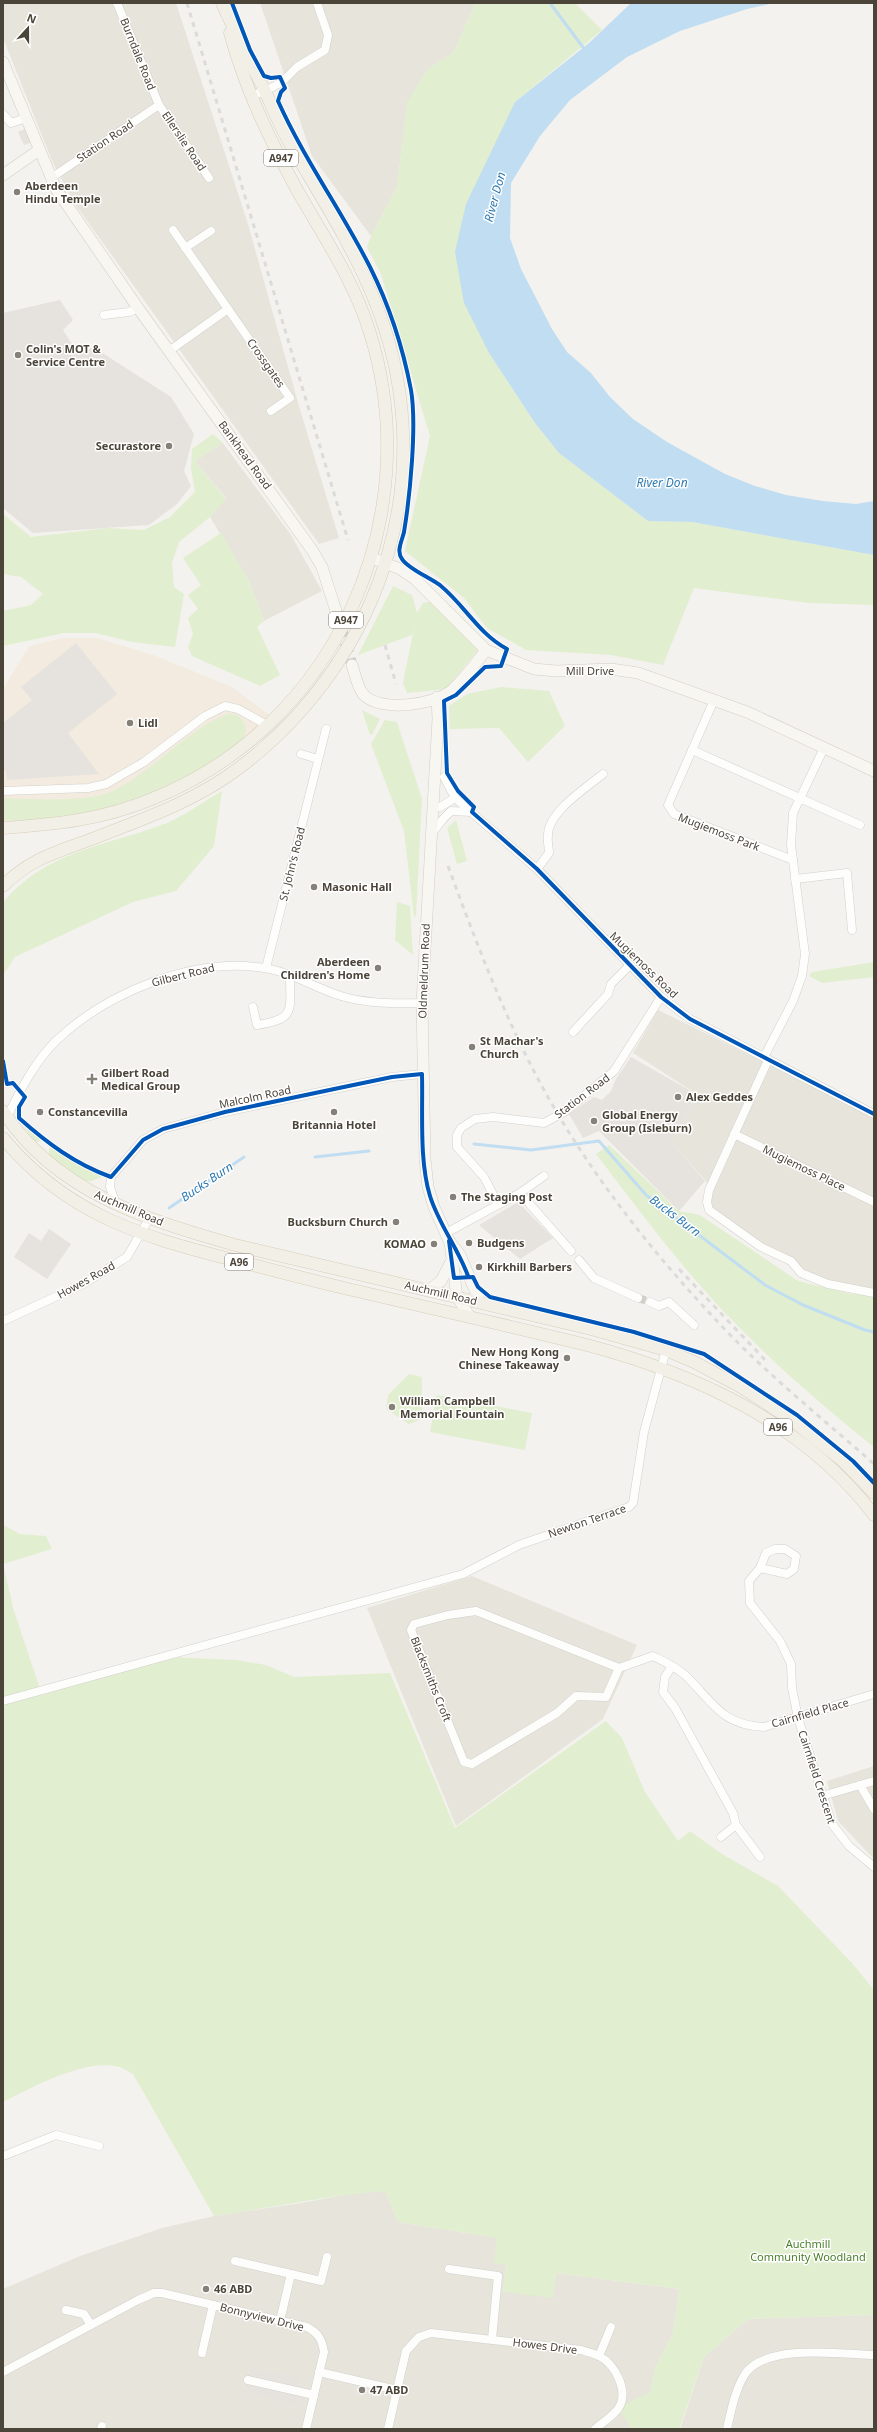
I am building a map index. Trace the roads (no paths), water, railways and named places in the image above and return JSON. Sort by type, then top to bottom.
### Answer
[{"type":"main road","name":"A947","points":[[3,886],[35,860],[167,809],[217,783],[250,760],[293,721],[332,673],[362,624],[386,563],[398,509],[403,473],[400,400],[391,350],[379,313],[362,272],[286,137],[222,5]]},
{"type":"main road","name":"A947","points":[[3,828],[75,822],[113,813],[154,798],[215,767],[267,725],[307,683],[340,633],[359,593],[372,558],[384,503],[388,452],[385,404],[377,356],[361,305],[349,279],[296,188],[250,96],[238,63],[222,5]]},
{"type":"main road","name":"Auchmill Road","points":[[5,1114],[32,1147],[55,1169],[78,1185],[116,1204],[150,1217],[235,1245],[480,1302],[638,1341],[666,1350],[700,1366],[777,1409],[806,1429],[839,1457],[874,1493]]},
{"type":"main road","name":"Auchmill Road","points":[[3,1138],[37,1174],[55,1188],[100,1216],[141,1234],[316,1282],[470,1316],[601,1349],[661,1368],[739,1402],[780,1428],[836,1471],[874,1515]]},
{"type":"street","name":"Burndale Road","points":[[117,3],[159,105]]},
{"type":"street","points":[[250,96],[265,91],[282,82],[297,68],[325,50],[328,35],[317,3]]},
{"type":"street","name":"Bankhead Road","points":[[3,62],[51,178],[138,308],[312,550],[325,575],[336,611]]},
{"type":"street","name":"Ellerslie Road","points":[[159,105],[209,178]]},
{"type":"street","name":"Station Road","points":[[51,178],[159,105]]},
{"type":"street","points":[[3,114],[11,123],[26,118]]},
{"type":"street","points":[[3,175],[39,150]]},
{"type":"street","name":"Crossgates","points":[[173,230],[290,398],[271,411]]},
{"type":"street","points":[[185,248],[211,231]]},
{"type":"street","points":[[104,316],[130,312],[138,308]]},
{"type":"street","points":[[169,351],[228,310]]},
{"type":"street","name":"Mill Drive","points":[[372,558],[400,569],[415,579],[486,650],[534,669],[556,671],[611,669],[638,673],[754,715],[874,771]]},
{"type":"street","points":[[352,665],[363,694],[379,704],[400,705],[437,697],[452,690],[486,650]]},
{"type":"street","name":"Oldmeldrum Road","points":[[437,697],[422,1003],[422,1074],[428,1186],[448,1237],[460,1255],[480,1302]]},
{"type":"street","name":"Mugiemoss Park","points":[[714,700],[668,805],[674,814],[792,860]]},
{"type":"street","points":[[3,791],[88,788],[106,784],[144,762],[205,716],[224,706],[238,709],[267,725]]},
{"type":"street","name":"St. John's Road","points":[[266,968],[326,729]]},
{"type":"street","points":[[824,748],[792,812],[792,860],[805,954],[802,976],[793,1001],[766,1059],[707,1196],[707,1205],[712,1213],[761,1247],[791,1261],[801,1273],[828,1284],[874,1293]]},
{"type":"street","points":[[692,750],[860,825]]},
{"type":"street","points":[[301,754],[318,759]]},
{"type":"street","points":[[537,869],[549,853],[547,834],[551,822],[563,807],[603,774]]},
{"type":"street","name":"Mugiemoss Road","points":[[444,777],[455,798],[537,869],[629,966],[661,997],[690,1019],[874,1114]]},
{"type":"street","points":[[440,807],[455,798]]},
{"type":"street","points":[[431,834],[451,811],[472,812]]},
{"type":"street","points":[[795,879],[847,873],[852,930]]},
{"type":"street","name":"Gilbert Road","points":[[5,1114],[25,1083],[55,1042],[80,1020],[104,1004],[152,982],[213,966],[238,965],[266,968],[341,996],[358,1000],[422,1003]]},
{"type":"street","points":[[573,1032],[608,994],[611,984],[629,966]]},
{"type":"street","points":[[253,1008],[257,1025],[274,1023],[287,1016],[290,1010],[290,976]]},
{"type":"street","name":"Station Road","points":[[498,1204],[484,1177],[457,1147],[457,1135],[461,1128],[468,1122],[483,1117],[544,1123],[566,1111],[614,1071],[661,997]]},
{"type":"street","name":"Malcolm Road","points":[[116,1204],[110,1182],[117,1169],[144,1140],[163,1129],[225,1112],[392,1077],[422,1074]]},
{"type":"street","name":"Mugiemoss Place","points":[[734,1134],[874,1202]]},
{"type":"street","points":[[448,1237],[498,1204],[520,1193],[544,1176]]},
{"type":"street","points":[[520,1193],[571,1251]]},
{"type":"street","name":"Howes Road","points":[[3,1321],[83,1284],[128,1257],[150,1217]]},
{"type":"street","name":"Oldmeldrum Road","points":[[448,1237],[457,1297],[470,1316]]},
{"type":"street","points":[[578,1260],[594,1278],[638,1298]]},
{"type":"street","points":[[429,1290],[441,1282],[452,1262]]},
{"type":"street","points":[[650,1302],[659,1306],[669,1302],[694,1325]]},
{"type":"street","name":"Newton Terrace","points":[[3,1702],[463,1574],[519,1545],[631,1506],[639,1476],[644,1432],[666,1350]]},
{"type":"street","name":"Cairnfield Crescent","points":[[760,1568],[749,1581],[750,1603],[787,1652],[791,1664],[792,1688],[798,1718],[832,1824],[839,1835],[874,1867]]},
{"type":"street","name":"Blacksmiths Croft","points":[[476,1611],[619,1668],[606,1697],[576,1696],[557,1713],[472,1764],[468,1764],[461,1754],[411,1630],[412,1626],[448,1615],[476,1611]]},
{"type":"street","name":"Cairnfield Place","points":[[619,1668],[653,1656],[684,1674],[721,1714],[732,1721],[746,1726],[764,1727],[874,1694]]},
{"type":"street","points":[[672,1666],[665,1677],[663,1692],[675,1708],[733,1813],[736,1825],[760,1857]]},
{"type":"street","points":[[822,1796],[874,1780]]},
{"type":"street","points":[[860,1785],[874,1809]]},
{"type":"street","points":[[721,1837],[736,1825]]},
{"type":"street","points":[[3,2156],[56,2135],[99,2146]]},
{"type":"street","points":[[235,2261],[321,2281],[327,2257]]},
{"type":"street","points":[[448,2269],[498,2276],[492,2339]]},
{"type":"street","points":[[280,2321],[291,2274]]},
{"type":"street","name":"Bonnyview Drive","points":[[3,2372],[154,2293],[162,2293],[307,2327],[317,2332],[323,2342],[324,2352],[306,2429]]},
{"type":"street","name":"Bonnyview Drive","points":[[202,2353],[213,2305]]},
{"type":"street","points":[[66,2310],[84,2314],[91,2325]]},
{"type":"street","points":[[599,2356],[612,2328]]},
{"type":"street","name":"Howes Drive","points":[[388,2429],[406,2351],[419,2337],[431,2332],[581,2350],[599,2356],[615,2372],[621,2384],[622,2397],[618,2408],[595,2429]]},
{"type":"street","points":[[727,2429],[736,2392],[746,2373],[761,2362],[776,2356],[794,2353],[874,2355]]},
{"type":"street","points":[[319,2372],[397,2390]]},
{"type":"street","points":[[248,2380],[314,2395]]},
{"type":"water","name":"River Don","points":[[631,3],[774,3],[747,9],[680,31],[627,57],[570,100],[540,136],[511,183],[510,238],[521,269],[552,329],[567,352],[591,373],[610,397],[633,419],[667,442],[725,474],[755,486],[786,495],[823,501],[856,504],[874,501],[874,555],[692,522],[648,521],[559,453],[535,423],[489,353],[464,303],[455,252],[466,204],[515,102],[589,43]]},
{"type":"waterway","points":[[550,3],[585,50]]},
{"type":"waterway","name":"Bucks Burn","points":[[474,1144],[531,1150],[599,1141],[646,1195],[765,1285],[803,1305],[865,1330],[874,1332]]},
{"type":"waterway","name":"Bucks Burn","points":[[315,1157],[369,1151]]},
{"type":"waterway","name":"Bucks Burn","points":[[169,1208],[244,1157]]},
{"type":"tunnel","points":[[336,611],[352,665]]},
{"type":"tunnel","points":[[638,1298],[650,1302]]},
{"type":"railway","points":[[187,3],[348,540]]},
{"type":"railway","points":[[385,645],[396,684]]},
{"type":"railway","points":[[448,866],[480,952],[516,1036],[562,1121],[601,1181],[668,1267],[734,1339],[793,1394],[874,1464]]},
{"type":"railway","points":[[679,1269],[767,1362]]},
{"type":"place","name":"Aberdeen Hindu Temple","points":[[17,192]]},
{"type":"place","name":"Colin's MOT & Service Centre","points":[[18,355]]},
{"type":"place","name":"Securastore","points":[[169,446]]},
{"type":"place","name":"Lidl","points":[[130,723]]},
{"type":"place","name":"Masonic Hall","points":[[314,887]]},
{"type":"place","name":"Aberdeen Children's Home","points":[[378,968]]},
{"type":"place","name":"St Machar's Church","points":[[472,1047]]},
{"type":"place","name":"Gilbert Road Medical Group","points":[[92,1079]]},
{"type":"place","name":"Alex Geddes","points":[[678,1097]]},
{"type":"place","name":"Constancevilla","points":[[40,1112]]},
{"type":"place","name":"Britannia Hotel","points":[[334,1112]]},
{"type":"place","name":"Global Energy Group (Isleburn)","points":[[594,1121]]},
{"type":"place","name":"The Staging Post","points":[[453,1197]]},
{"type":"place","name":"Bucksburn Church","points":[[396,1222]]},
{"type":"place","name":"Budgens","points":[[469,1243]]},
{"type":"place","name":"KOMAO","points":[[434,1244]]},
{"type":"place","name":"Kirkhill Barbers","points":[[479,1267]]},
{"type":"place","name":"New Hong Kong Chinese Takeaway","points":[[567,1358]]},
{"type":"place","name":"William Campbell Memorial Fountain","points":[[392,1407]]},
{"type":"place","name":"46 ABD","points":[[206,2289]]},
{"type":"place","name":"47 ABD","points":[[362,2390]]},
{"type":"park label","name":"Auchmill Community Woodland","points":[[808,2250]]}]
